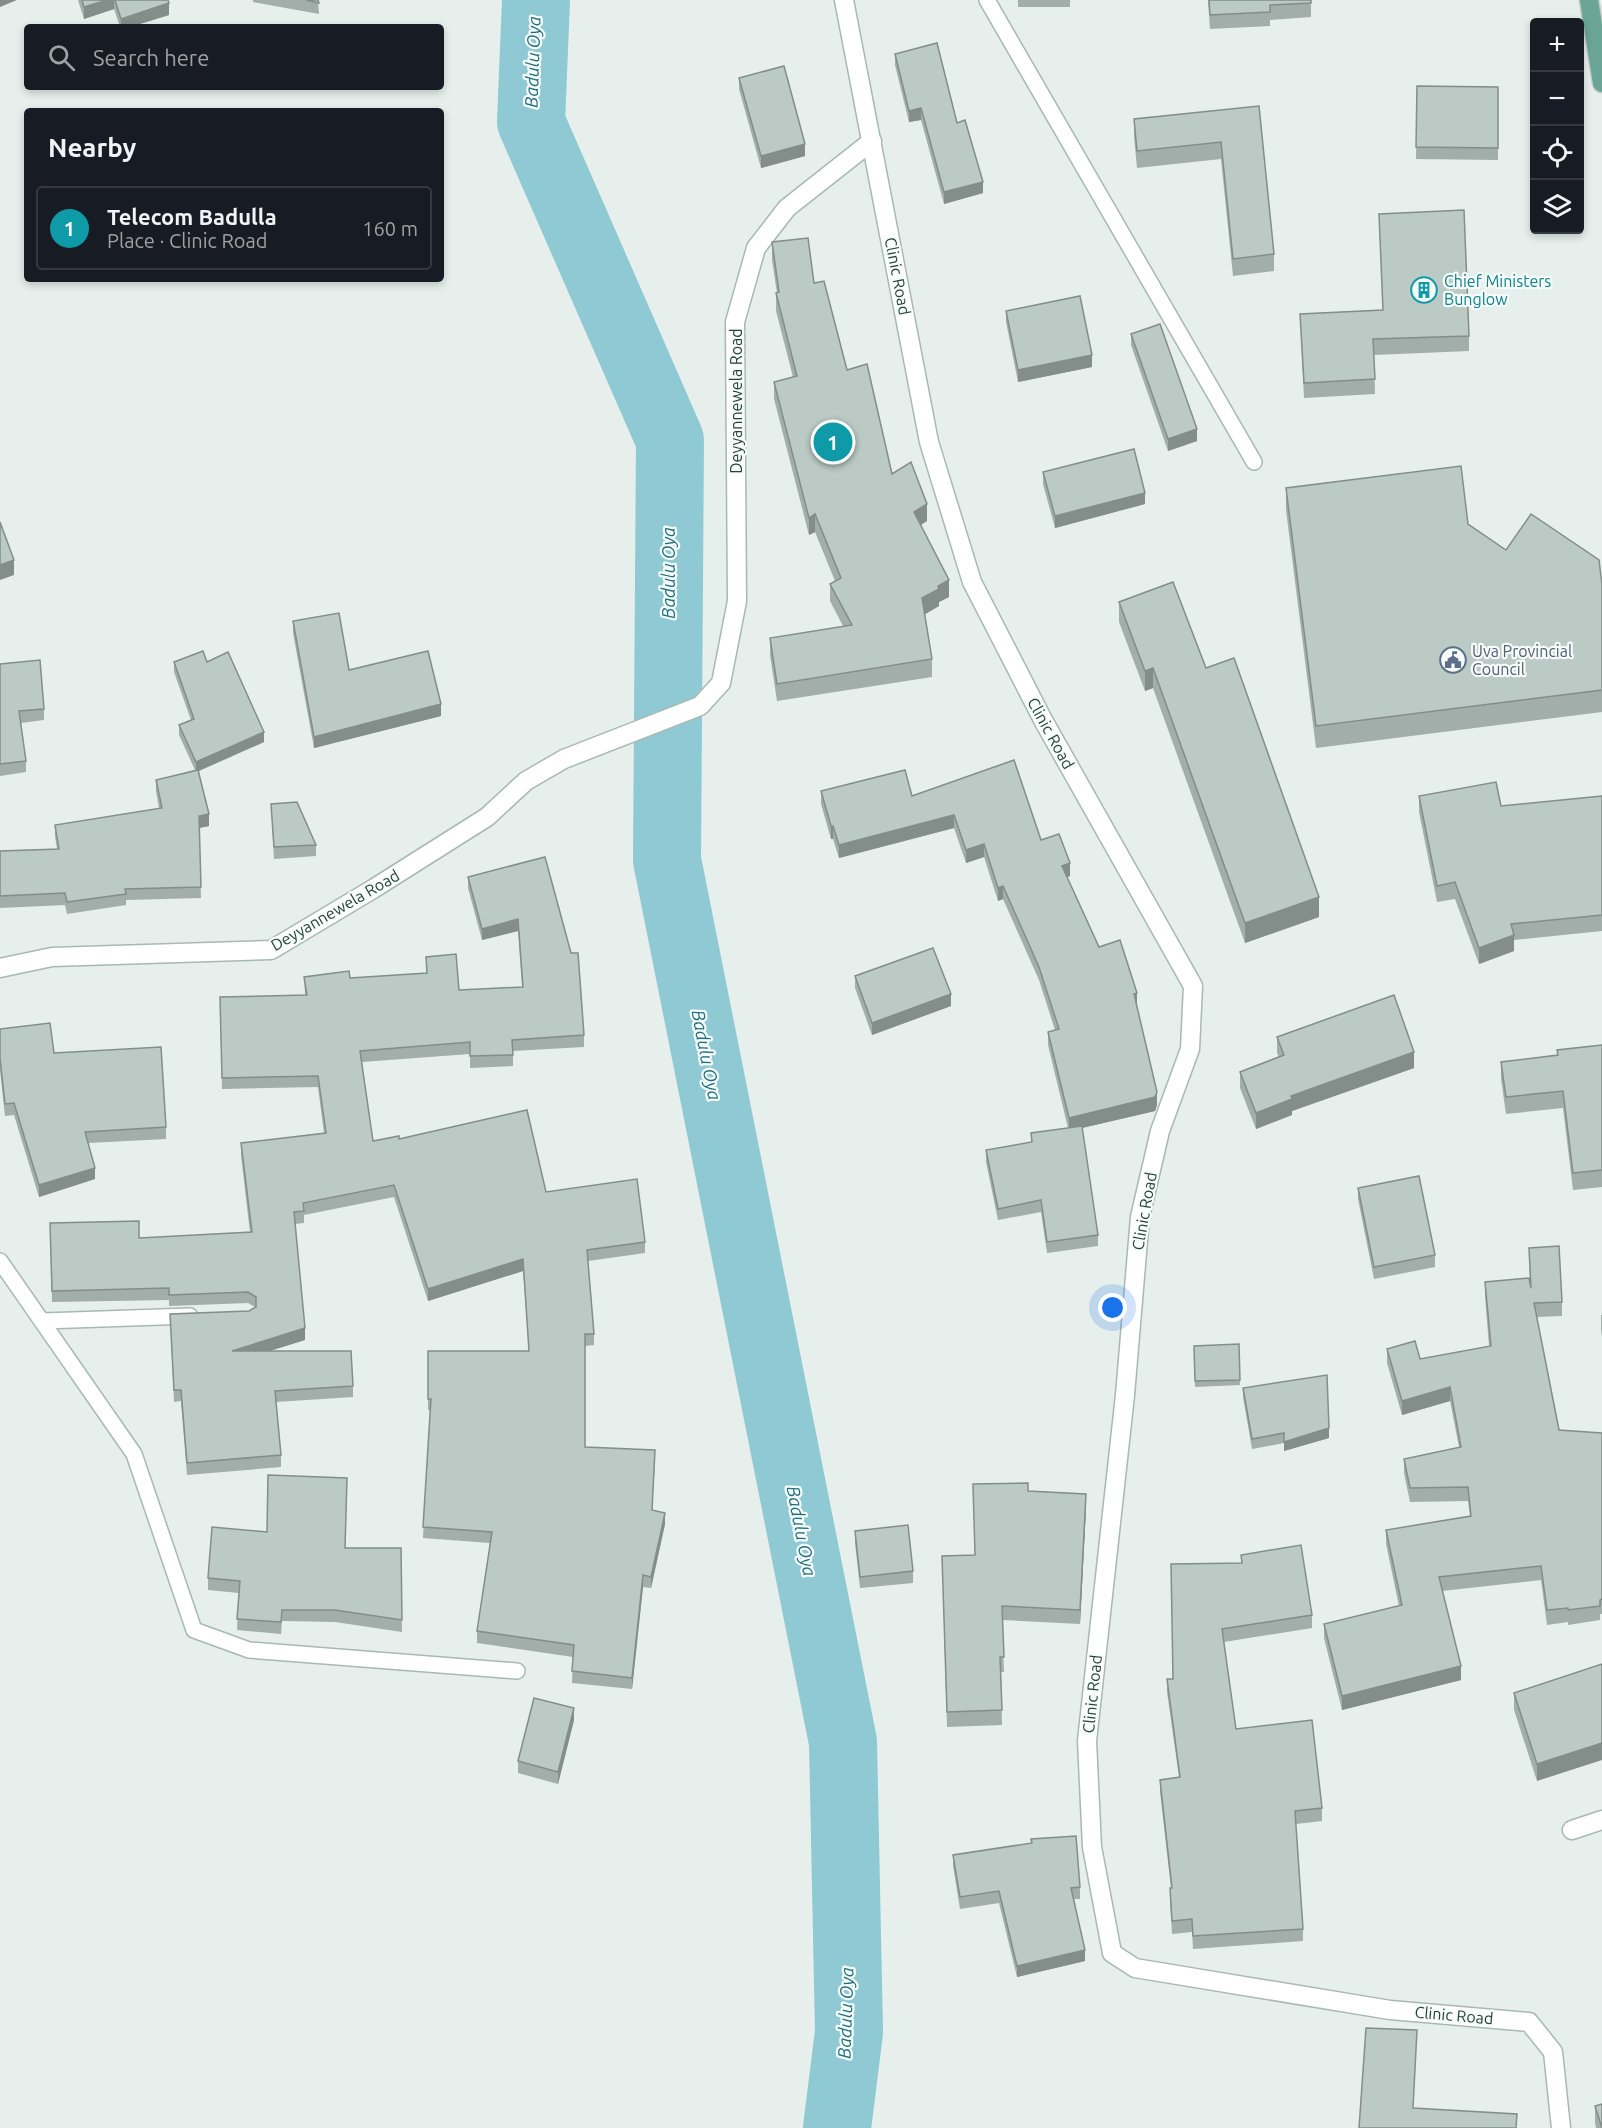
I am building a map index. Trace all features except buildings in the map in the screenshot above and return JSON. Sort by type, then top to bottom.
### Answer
[{"type":"main road","points":[[1589,0],[1602,83]]},
{"type":"street","name":"Clinic Road","points":[[844,0],[929,442],[972,582],[1043,720],[1193,986],[1190,1048],[1160,1131],[1140,1217],[1125,1395],[1087,1741],[1092,1847],[1112,1953],[1135,1968],[1332,2001],[1390,2010],[1529,2022],[1553,2052],[1561,2128]]},
{"type":"street","name":"Deyyannewela Road","points":[[0,968],[52,957],[271,950],[373,890],[487,817],[526,781],[564,759],[700,706],[721,684],[737,602],[735,322],[756,248],[787,208],[872,141]]},
{"type":"street","points":[[1572,1830],[1602,1820]]},
{"type":"lane","points":[[987,0],[1254,462]]},
{"type":"lane","points":[[0,1261],[134,1454],[194,1630],[249,1650],[517,1671]]},
{"type":"lane","points":[[43,1321],[202,1315]]},
{"type":"waterway","name":"Badulu Oya","points":[[536,0],[531,122],[670,440],[667,860],[843,1742],[849,2032],[837,2128]]},
{"type":"place","name":"Chief Ministers Bunglow","points":[[1424,290]]},
{"type":"place","name":"Telecom Badulla","points":[[833,442]]},
{"type":"place","name":"Uva Provincial Council","points":[[1453,660]]}]
